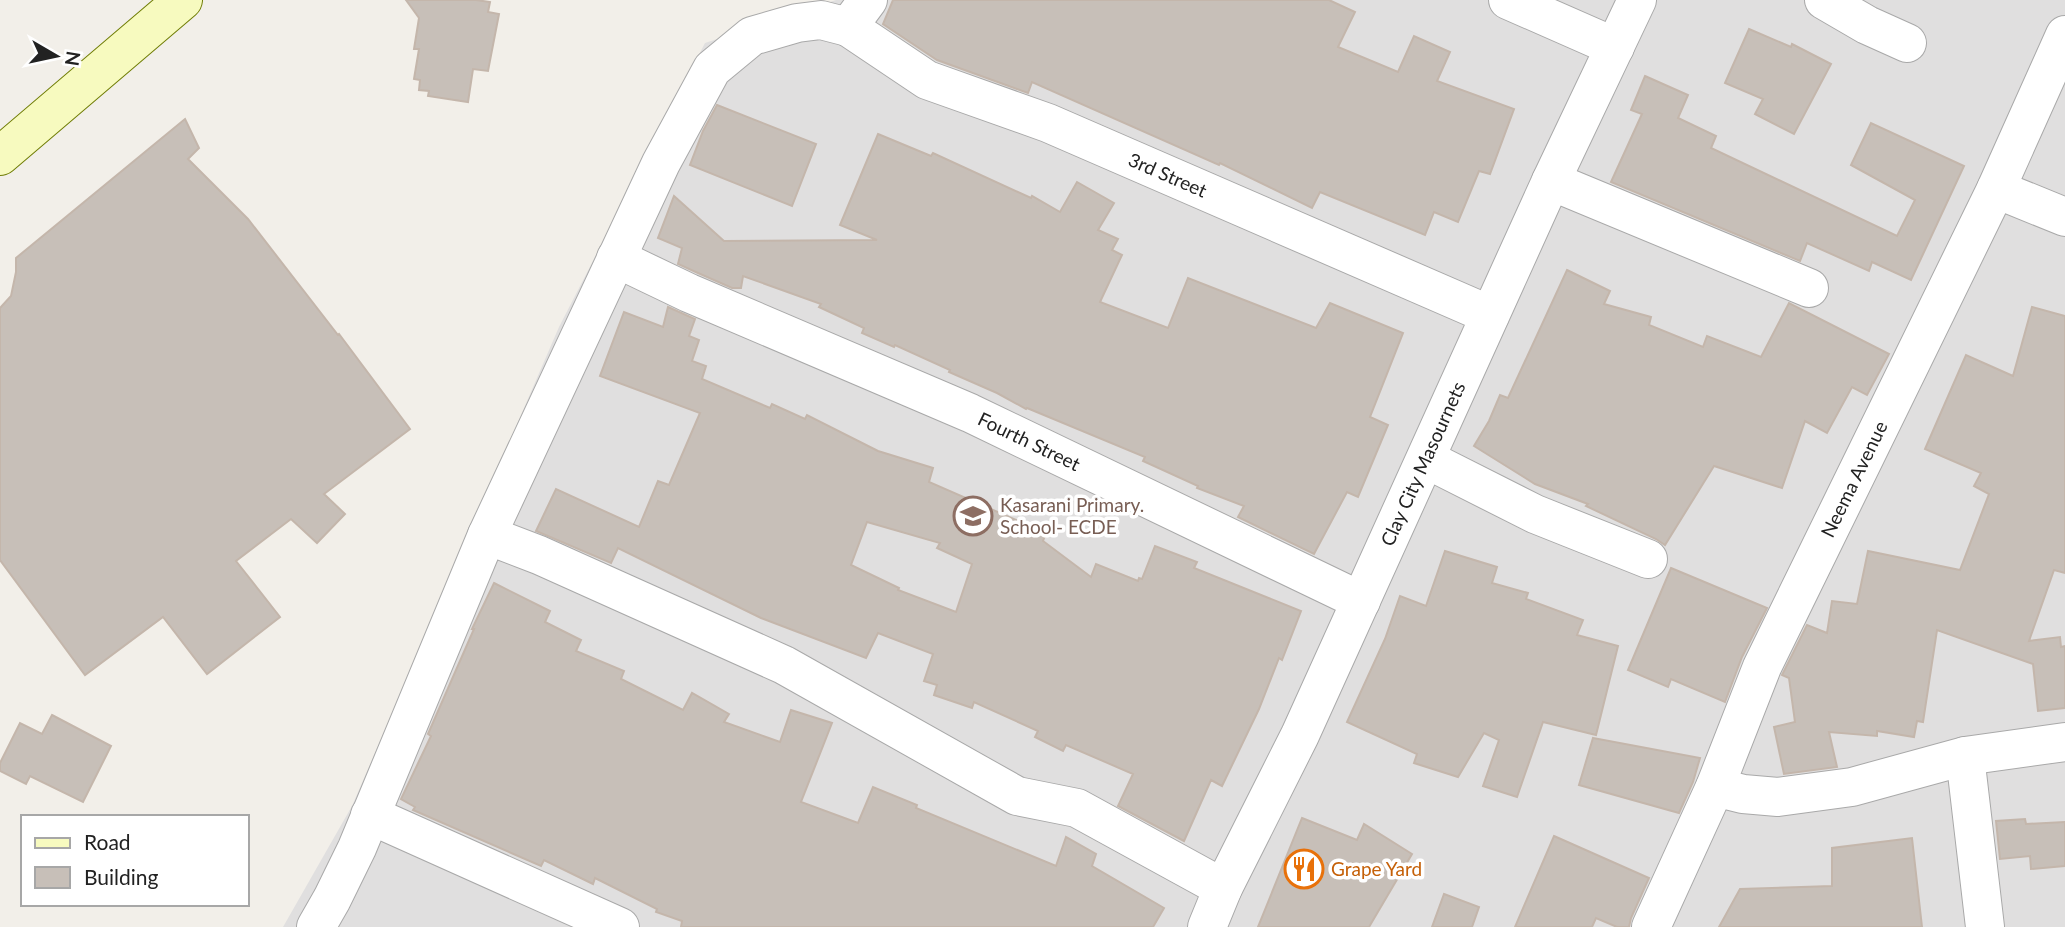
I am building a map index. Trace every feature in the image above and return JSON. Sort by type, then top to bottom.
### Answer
[{"type":"main road","points":[[0,156],[183,0]]},
{"type":"street","points":[[1508,0],[1615,47]]},
{"type":"street","name":"Clay City Masournets","points":[[1207,927],[1223,888],[1300,735],[1490,315],[1637,0]]},
{"type":"street","points":[[1824,0],[1867,25],[1907,43]]},
{"type":"street","points":[[316,927],[332,899],[370,816],[487,535],[615,258],[661,163],[712,69],[752,36],[797,23],[858,13]]},
{"type":"street","name":"3rd Street","points":[[858,13],[927,80],[1048,123],[1490,315]]},
{"type":"street","name":"Neema Avenue","points":[[1651,927],[1714,787],[1762,667],[1996,189],[2065,35]]},
{"type":"street","points":[[1552,181],[1809,288]]},
{"type":"street","points":[[1996,189],[2065,217]]},
{"type":"street","name":"Fourth Street","points":[[615,258],[689,293],[970,413],[1361,601]]},
{"type":"street","points":[[1426,459],[1535,514],[1648,559]]},
{"type":"street","points":[[487,535],[539,555],[784,666],[1017,796],[1077,808],[1223,888]]},
{"type":"street","points":[[1714,787],[1743,794],[1778,797],[1852,787],[1965,757],[2065,742]]},
{"type":"street","points":[[1965,757],[1984,927]]},
{"type":"street","points":[[370,816],[620,927]]},
{"type":"shaded area","points":[[836,0],[2065,0],[2065,927],[283,927],[352,806],[559,327],[705,43]]},
{"type":"building","points":[[406,0],[490,2],[488,12],[499,14],[488,71],[473,69],[468,102],[428,96],[429,91],[419,90],[420,80],[414,79],[419,49],[414,49],[419,18]]},
{"type":"building","points":[[893,0],[1329,0],[1355,12],[1338,47],[1398,72],[1414,36],[1450,52],[1437,81],[1514,109],[1490,174],[1479,171],[1458,222],[1434,212],[1425,235],[1320,192],[1312,208],[1220,163],[1219,165],[1032,82],[1028,93],[937,60],[883,24]]},
{"type":"building","points":[[1749,29],[1791,47],[1792,44],[1831,64],[1794,134],[1755,114],[1763,99],[1725,83]]},
{"type":"building","points":[[1645,76],[1688,95],[1678,118],[1716,136],[1711,148],[1897,236],[1915,200],[1851,165],[1871,123],[1964,166],[1911,280],[1872,262],[1869,271],[1807,243],[1800,261],[1611,182],[1642,114],[1631,110]]},
{"type":"building","points":[[717,105],[816,144],[792,206],[690,165]]},
{"type":"building","points":[[185,119],[199,148],[188,159],[248,219],[410,429],[324,494],[345,514],[317,543],[291,519],[236,561],[280,617],[207,674],[163,617],[85,675],[0,560],[0,308],[11,296],[16,258]]},
{"type":"building","points":[[878,134],[931,156],[933,153],[1031,198],[1032,196],[1060,212],[1077,182],[1114,203],[1098,230],[1118,239],[1112,250],[1122,255],[1100,302],[1168,328],[1188,278],[1316,328],[1330,303],[1403,333],[1370,417],[1388,425],[1358,497],[1347,492],[1314,554],[1238,517],[1244,506],[1197,488],[1198,486],[1143,461],[1145,457],[1026,409],[949,372],[950,370],[862,333],[864,328],[819,307],[821,304],[743,276],[741,288],[732,288],[678,264],[682,248],[658,238],[674,196],[724,241],[877,240],[840,225]]},
{"type":"building","points":[[1567,270],[1610,291],[1604,304],[1651,317],[1649,325],[1703,347],[1707,336],[1761,357],[1789,303],[1889,354],[1867,395],[1852,387],[1827,433],[1805,421],[1782,488],[1714,466],[1665,545],[1586,506],[1588,504],[1535,484],[1474,446],[1500,395],[1508,398]]},
{"type":"building","points":[[668,307],[695,319],[689,336],[699,340],[692,361],[706,366],[702,379],[770,408],[772,404],[805,419],[807,415],[878,451],[933,468],[929,482],[1046,533],[1043,541],[1091,577],[1096,564],[1138,581],[1139,578],[1142,579],[1155,546],[1197,562],[1194,568],[1301,611],[1282,660],[1279,658],[1259,709],[1222,786],[1211,780],[1184,841],[1118,806],[1133,774],[1066,745],[1063,751],[1035,737],[1038,731],[974,702],[972,708],[934,695],[937,685],[924,681],[933,654],[878,633],[866,658],[761,618],[618,548],[611,563],[536,531],[556,489],[639,527],[658,481],[669,485],[700,413],[600,376],[624,312],[663,327]],"holes":[[[867,522],[940,543],[937,548],[972,564],[956,612],[898,590],[899,588],[851,565]]]},
{"type":"building","points":[[2032,307],[2065,316],[2065,573],[2054,570],[2029,641],[2060,637],[2061,647],[2065,646],[2065,708],[2038,711],[2033,664],[1937,630],[1923,722],[1917,721],[1914,737],[1877,731],[1877,736],[1829,732],[1837,767],[1784,774],[1774,727],[1795,722],[1789,678],[1782,675],[1807,625],[1827,633],[1832,601],[1857,604],[1868,551],[1960,570],[1989,494],[1974,486],[1981,473],[1925,449],[1966,355],[2013,376]]},
{"type":"building","points":[[1445,551],[1497,567],[1492,583],[1528,593],[1526,599],[1583,620],[1577,635],[1618,646],[1596,735],[1543,722],[1517,797],[1483,786],[1499,740],[1484,733],[1458,777],[1414,763],[1417,754],[1347,722],[1385,639],[1400,596],[1426,606]]},
{"type":"building","points":[[1671,568],[1767,608],[1742,657],[1725,702],[1671,679],[1668,687],[1628,670]]},
{"type":"building","points":[[494,583],[550,611],[545,622],[581,640],[576,651],[624,671],[621,679],[683,710],[692,693],[729,714],[724,722],[780,742],[791,710],[832,723],[801,802],[858,823],[873,787],[917,805],[916,808],[1056,866],[1066,837],[1096,854],[1092,866],[1164,908],[1153,927],[681,927],[682,921],[656,912],[657,909],[595,878],[593,884],[544,860],[541,866],[413,810],[415,807],[401,799],[431,736],[428,734]]},
{"type":"building","points":[[52,715],[111,746],[83,802],[30,776],[26,784],[0,771],[0,763],[20,723],[42,734]]},
{"type":"building","points":[[1593,738],[1700,758],[1679,813],[1579,785]]},
{"type":"building","points":[[1302,818],[1357,840],[1364,824],[1412,854],[1369,927],[1258,927]]},
{"type":"building","points":[[2025,819],[2026,824],[2065,822],[2065,866],[2031,869],[2030,856],[2000,859],[1996,821]]},
{"type":"building","points":[[1554,836],[1649,878],[1629,927],[1617,927],[1596,918],[1592,927],[1515,927]]},
{"type":"building","points":[[1912,838],[1922,927],[1719,927],[1740,889],[1832,886],[1832,848]]},
{"type":"building","points":[[1444,894],[1479,907],[1472,927],[1432,927]]},
{"type":"place","name":"Kasarani Primary. School- ECDE","points":[[973,516]]},
{"type":"place","name":"Grape Yard","points":[[1304,869]]}]
